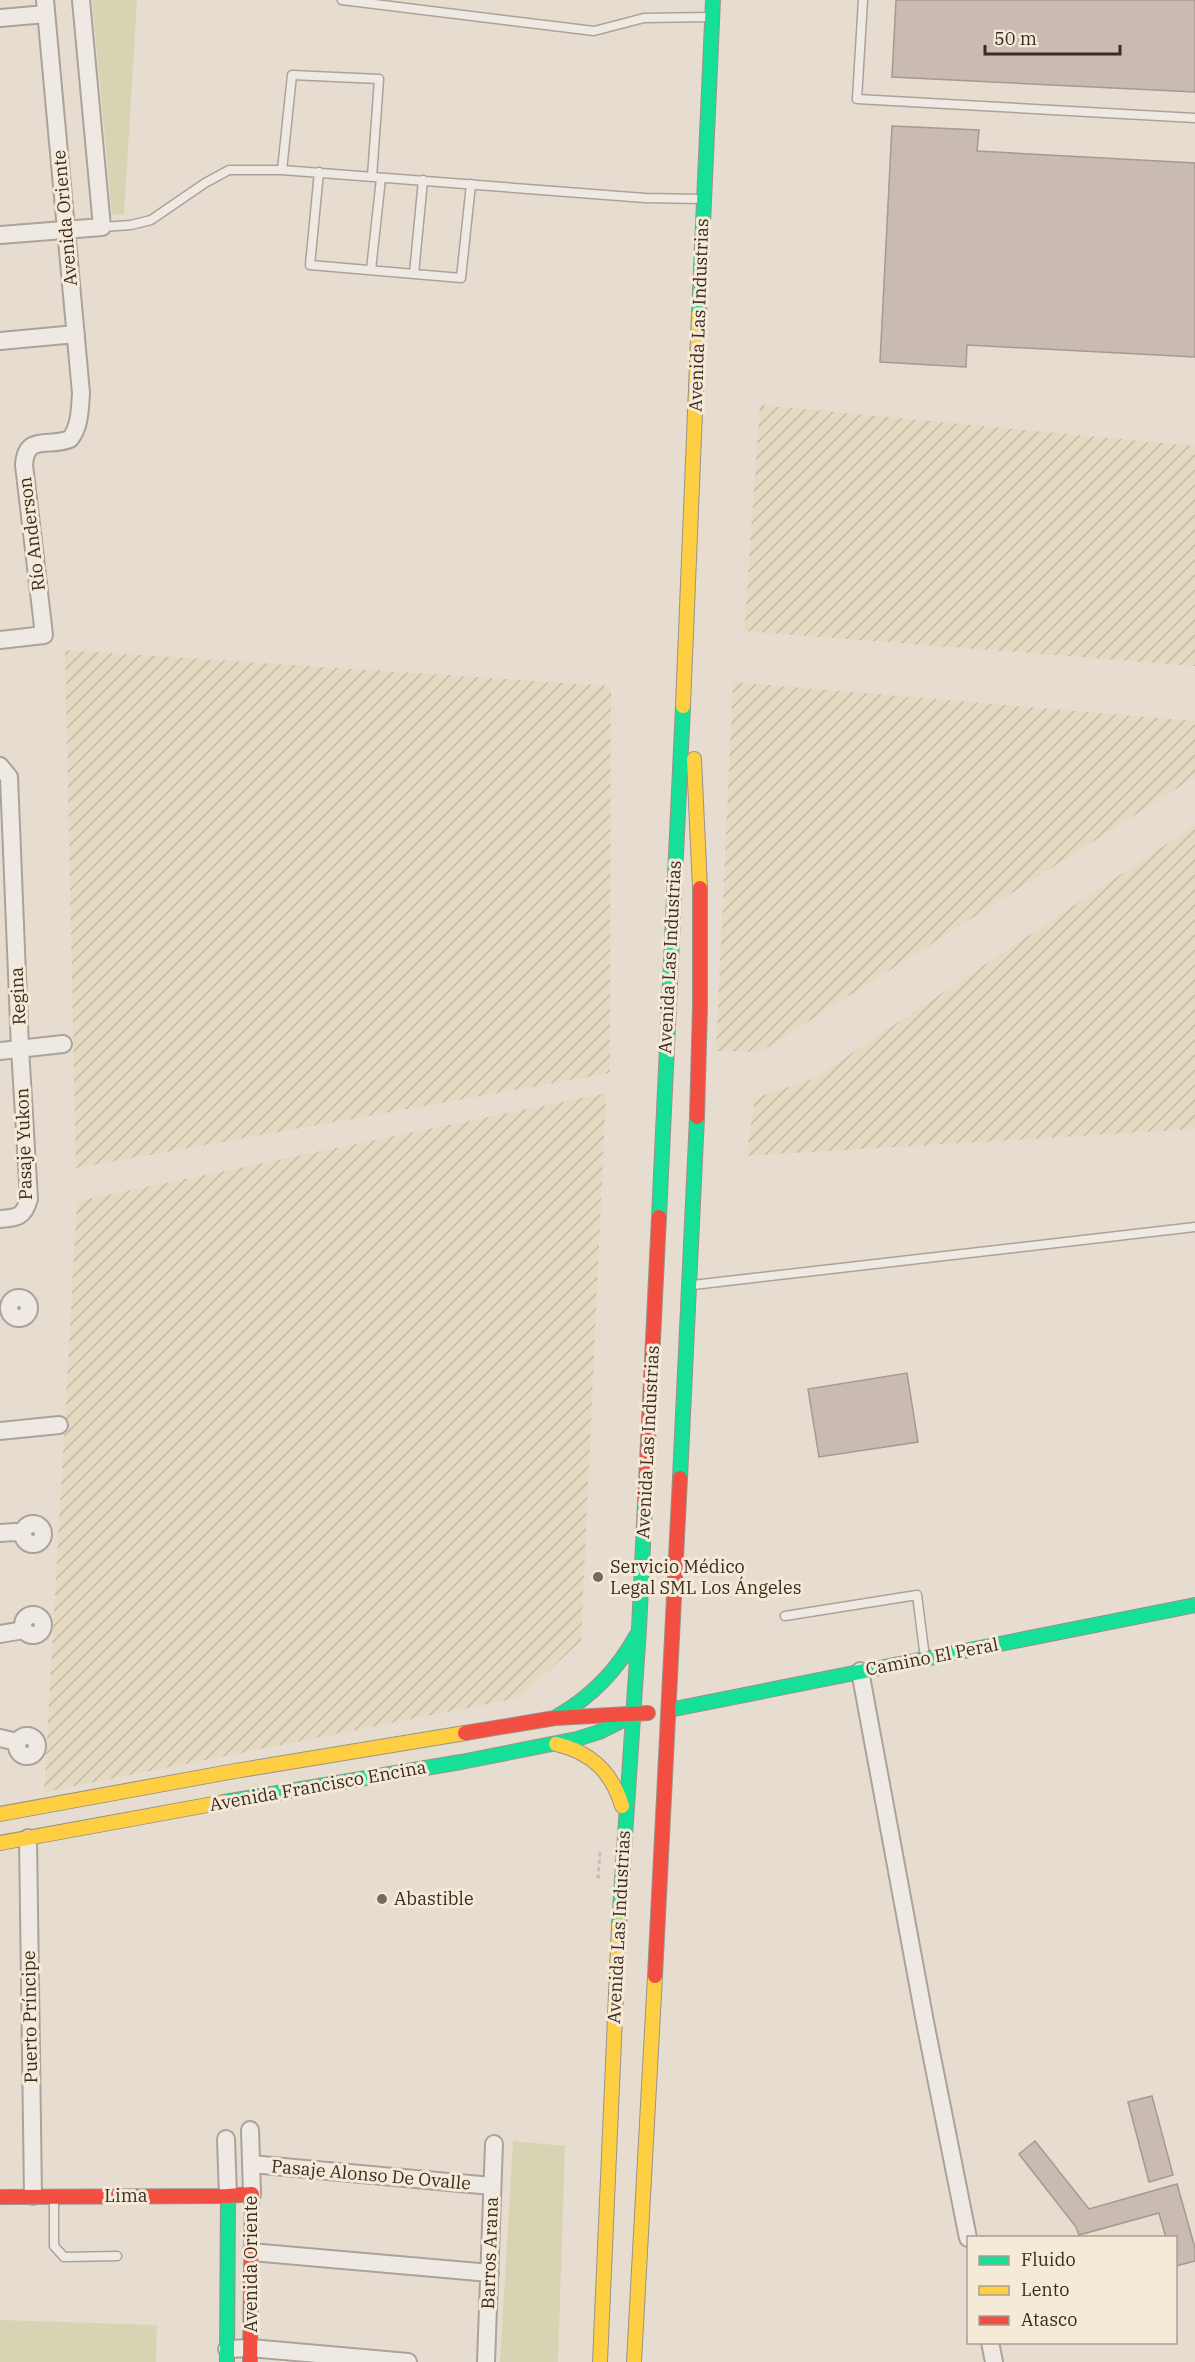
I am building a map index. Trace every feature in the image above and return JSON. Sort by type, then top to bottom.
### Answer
[{"type":"main road","name":"Avenida Las Industrias","points":[[600,2362],[617,1948],[639,1629],[687,630],[713,0]]},
{"type":"main road","name":"Avenida Las Industrias","points":[[634,2362],[669,1710],[702,968],[699,846],[687,630]]},
{"type":"main road","name":"Camino El Peral","points":[[669,1710],[1195,1605]]},
{"type":"main road","points":[[555,1718],[584,1701],[610,1677],[626,1654],[639,1629]]},
{"type":"main road","name":"Avenida Francisco Encina","points":[[0,1843],[458,1734],[555,1718],[632,1716],[669,1710]]},
{"type":"main road","name":"Avenida Francisco Encina","points":[[0,1814],[237,1785],[461,1762],[577,1739],[599,1732],[632,1716]]},
{"type":"main road","points":[[458,1734],[461,1762]]},
{"type":"main road","points":[[552,1743],[578,1749],[601,1765],[614,1783],[625,1817]]},
{"type":"main road","name":"Lima","points":[[0,2197],[252,2194]]},
{"type":"main road","name":"Avenida Oriente","points":[[250,2355],[252,2194]]},
{"type":"main road","name":"Avenida Oriente","points":[[227,2355],[228,2196]]},
{"type":"street","name":"Avenida Oriente","points":[[81,0],[102,227]]},
{"type":"street","name":"Avenida Oriente","points":[[46,7],[81,393],[81,408],[74,435]]},
{"type":"street","points":[[0,18],[46,7]]},
{"type":"street","points":[[0,236],[102,227]]},
{"type":"street","points":[[0,341],[76,334]]},
{"type":"street","name":"Río Anderson","points":[[0,640],[44,635],[24,454],[31,446],[65,442],[74,435]]},
{"type":"street","name":"Regina","points":[[0,766],[9,777],[8,944],[20,1048]]},
{"type":"street","points":[[0,1051],[63,1044]]},
{"type":"street","name":"Pasaje Yukon","points":[[0,1219],[19,1218],[26,1211],[29,1199],[20,1048]]},
{"type":"street","points":[[0,1431],[59,1425]]},
{"type":"street","points":[[0,1533],[22,1534]]},
{"type":"street","points":[[0,1634],[24,1630]]},
{"type":"street","points":[[860,1671],[925,2022],[969,2236]]},
{"type":"street","points":[[0,1738],[17,1742]]},
{"type":"street","name":"Puerto Príncipe","points":[[28,1838],[33,2196]]},
{"type":"street","name":"Avenida Oriente","points":[[250,2130],[252,2194]]},
{"type":"street","name":"Avenida Oriente","points":[[226,2139],[228,2196]]},
{"type":"street","name":"Barros Arana","points":[[486,2362],[494,2144]]},
{"type":"street","name":"Pasaje Alonso De Ovalle","points":[[251,2164],[492,2186]]},
{"type":"street","points":[[251,2252],[490,2273]]},
{"type":"street","points":[[990,2344],[994,2362]]},
{"type":"street","points":[[227,2355],[408,2362]]},
{"type":"lane","points":[[342,0],[594,31],[644,18],[712,17]]},
{"type":"lane","points":[[863,0],[857,99],[1195,118]]},
{"type":"lane","points":[[282,170],[292,75],[379,79],[371,270]]},
{"type":"lane","points":[[102,227],[131,225],[151,220],[205,183],[229,170],[320,172],[645,198],[704,200]]},
{"type":"lane","points":[[320,172],[310,265],[461,278],[471,184]]},
{"type":"lane","points":[[414,274],[423,180]]},
{"type":"lane","points":[[689,1286],[1195,1227]]},
{"type":"lane","points":[[785,1616],[917,1595],[925,1658]]},
{"type":"lane","points":[[54,2196],[54,2246],[64,2257],[117,2256]]},
{"type":"shaded area","points":[[92,0],[137,0],[124,215],[112,214]]},
{"type":"shaded area","points":[[760,405],[1195,446],[1195,666],[744,631]]},
{"type":"shaded area","points":[[65,650],[611,686],[610,1073],[76,1168]]},
{"type":"shaded area","points":[[733,682],[1195,721],[1195,777],[760,1052],[716,1051]]},
{"type":"shaded area","points":[[1195,825],[1195,1129],[746,1156],[755,1098],[813,1079]]},
{"type":"shaded area","points":[[606,1093],[581,1641],[518,1698],[44,1792],[77,1201]]},
{"type":"shaded area","points":[[513,2141],[565,2146],[558,2362],[500,2362]]},
{"type":"shaded area","points":[[0,2320],[157,2325],[156,2362],[0,2362]]},
{"type":"building","points":[[896,0],[1195,0],[1195,92],[892,77]]},
{"type":"building","points":[[892,126],[979,130],[977,151],[1195,163],[1195,357],[967,345],[966,367],[880,362]]},
{"type":"building","points":[[907,1373],[918,1442],[819,1457],[808,1389]]},
{"type":"building","points":[[1152,2096],[1173,2175],[1149,2182],[1128,2102]]},
{"type":"building","points":[[1035,2141],[1089,2209],[1177,2184],[1195,2248],[1195,2261],[1177,2266],[1177,2236],[1165,2236],[1159,2213],[1079,2235],[1076,2227],[1019,2154]]},
{"type":"traffic: fast","points":[[699,314],[713,0]]},
{"type":"traffic: fast","points":[[659,1217],[683,706]]},
{"type":"traffic: fast","points":[[680,1478],[697,1117]]},
{"type":"traffic: fast","points":[[619,1925],[645,1503]]},
{"type":"traffic: fast","points":[[669,1710],[1195,1605]]},
{"type":"traffic: fast","points":[[558,1716],[603,1682],[629,1649],[636,1636]]},
{"type":"traffic: fast","points":[[224,1802],[461,1762],[577,1739],[599,1732],[627,1718]]},
{"type":"traffic: fast","points":[[227,2362],[228,2196]]},
{"type":"traffic: slow","points":[[683,706],[699,314]]},
{"type":"traffic: slow","points":[[694,759],[700,888]]},
{"type":"traffic: slow","points":[[0,1814],[235,1771],[465,1733]]},
{"type":"traffic: slow","points":[[556,1744],[580,1752],[598,1765],[612,1783],[622,1806]]},
{"type":"traffic: slow","points":[[0,1843],[224,1802]]},
{"type":"traffic: slow","points":[[600,2362],[619,1925]]},
{"type":"traffic: slow","points":[[634,2362],[655,1976]]},
{"type":"traffic: jam","points":[[697,1117],[700,888]]},
{"type":"traffic: jam","points":[[645,1503],[659,1217]]},
{"type":"traffic: jam","points":[[655,1976],[680,1478]]},
{"type":"traffic: jam","points":[[465,1733],[555,1718],[648,1713]]},
{"type":"traffic: jam","points":[[0,2197],[252,2194],[250,2362]]},
{"type":"place","name":"Servicio Médico Legal SML Los Ángeles","points":[[598,1577]]},
{"type":"place","name":"Abastible","points":[[382,1899]]}]
